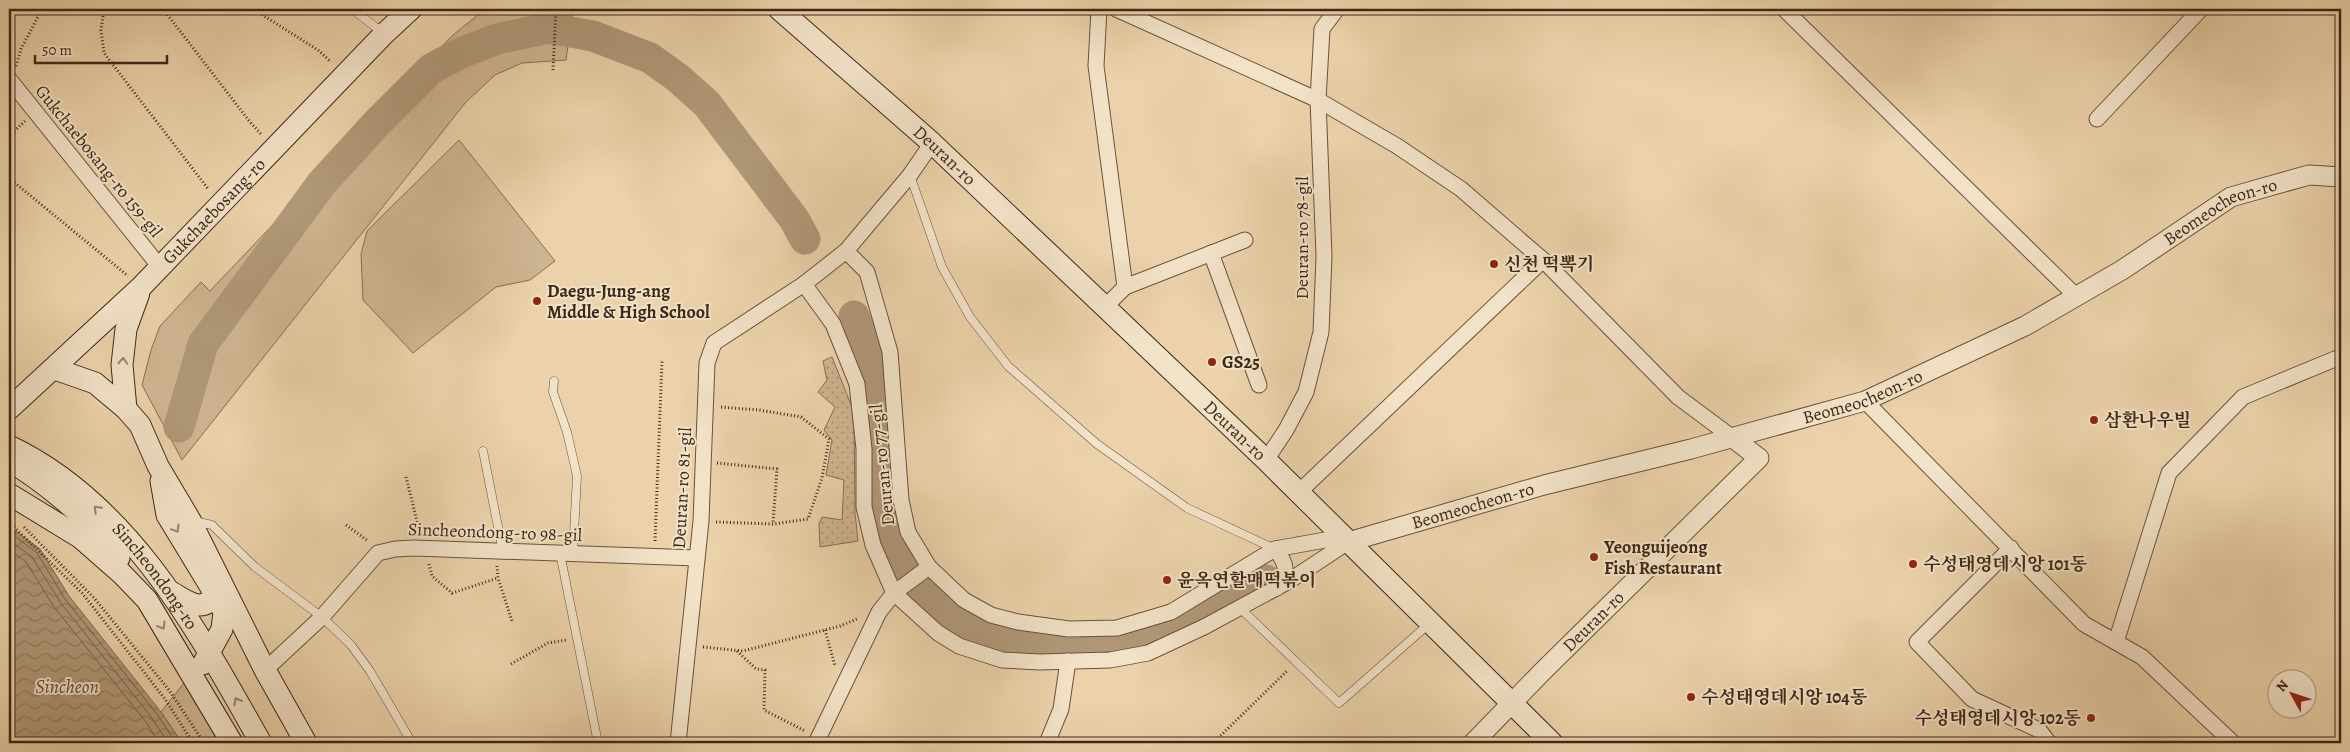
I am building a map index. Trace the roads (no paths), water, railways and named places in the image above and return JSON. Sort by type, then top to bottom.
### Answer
[{"type":"main road","name":"Gukchaebosang-ro","points":[[12,404],[55,369],[141,287],[274,147],[384,34],[411,9]]},
{"type":"main road","name":"Deuran-ro","points":[[779,9],[932,143],[1105,307],[1266,460],[1432,622],[1552,743]]},
{"type":"main road","points":[[126,410],[122,365],[126,329],[141,287]]},
{"type":"main road","points":[[55,369],[95,383],[140,425],[158,466],[190,520],[265,670],[306,743]]},
{"type":"main road","points":[[12,453],[48,489],[94,528],[115,552],[146,600]]},
{"type":"main road","name":"Sincheondong-ro","points":[[12,453],[52,471],[88,499],[144,556],[170,591],[261,743]]},
{"type":"main road","points":[[158,466],[167,515],[224,612],[222,629],[208,652],[195,680]]},
{"type":"main road","name":"Sincheondong-ro","points":[[9,494],[25,515],[81,538],[122,574],[146,600],[232,743]]},
{"type":"main road","points":[[170,591],[190,603],[201,606],[210,602],[215,594]]},
{"type":"street","points":[[1099,9],[1096,66],[1125,287]]},
{"type":"street","points":[[1116,9],[1318,100],[1396,146],[1460,189],[1543,260],[1678,397],[1733,438]]},
{"type":"street","name":"Deuran-ro 78-gil","points":[[1266,460],[1286,430],[1306,392],[1320,332],[1324,256],[1318,100],[1322,29],[1337,9]]},
{"type":"street","points":[[1784,9],[2077,297]]},
{"type":"street","points":[[2096,119],[2201,9]]},
{"type":"street","name":"Gukchaebosang-ro 159-gil","points":[[10,80],[160,267]]},
{"type":"street","points":[[848,247],[910,175],[932,143]]},
{"type":"street","name":"Beomeocheon-ro","points":[[1348,542],[1544,485],[1733,438],[1865,401],[2025,326],[2122,270],[2231,197],[2309,175],[2341,176]]},
{"type":"street","points":[[1105,307],[1125,287],[1245,240]]},
{"type":"street","name":"Deuran-ro 81-gil","points":[[678,743],[701,521],[707,363],[714,343],[804,284],[848,247]]},
{"type":"street","name":"Deuran-ro 77-gil","points":[[848,247],[867,272],[890,352],[901,500],[908,532],[928,568],[964,600],[991,615],[1018,622],[1069,629],[1117,628],[1170,612],[1275,549],[1325,540],[1348,542]]},
{"type":"street","points":[[1210,253],[1259,384]]},
{"type":"street","points":[[1298,493],[1543,260]]},
{"type":"street","points":[[804,284],[833,324],[857,384],[864,449],[864,507],[873,545],[894,593],[938,633],[959,646],[1002,660],[1110,660],[1148,653],[1277,588],[1348,542]]},
{"type":"street","points":[[2116,642],[2169,473],[2243,397],[2341,358]]},
{"type":"street","points":[[1865,401],[2012,548],[2084,624],[2142,657],[2233,743]]},
{"type":"street","name":"Deuran-ro","points":[[1512,702],[1759,458],[1733,438]]},
{"type":"street","name":"Sincheondong-ro 98-gil","points":[[322,617],[378,553],[394,549],[424,548],[697,558]]},
{"type":"street","points":[[2012,548],[1917,642],[1972,699],[2039,730],[2049,743]]},
{"type":"street","points":[[1275,549],[1285,567],[1285,578],[1277,588]]},
{"type":"street","points":[[818,741],[879,612],[894,593],[928,568]]},
{"type":"street","points":[[265,670],[322,617]]},
{"type":"street","points":[[1047,743],[1061,709],[1068,661]]},
{"type":"street","points":[[1473,743],[1512,702]]},
{"type":"lane","points":[[354,9],[384,34]]},
{"type":"lane","points":[[910,175],[942,267],[970,317],[1008,366],[1097,444],[1187,508],[1275,549]]},
{"type":"lane","points":[[554,381],[553,392],[568,432],[577,476],[567,553],[578,638],[598,743]]},
{"type":"lane","points":[[483,450],[499,552]]},
{"type":"lane","points":[[190,520],[212,525],[255,567],[322,617],[351,645],[370,670],[412,743]]},
{"type":"lane","points":[[1240,608],[1339,703],[1432,622]]},
{"type":"water","name":"Sincheon","points":[[9,526],[40,549],[69,596],[161,712],[182,743],[9,743]]},
{"type":"waterway","points":[[179,427],[203,344],[322,183],[376,124],[431,69],[461,53],[497,39],[548,28],[593,36],[650,58],[678,78],[707,104],[794,219],[805,239]]},
{"type":"waterway","points":[[854,316],[871,358],[883,458],[886,510],[894,547],[907,570],[924,593],[944,610],[971,626],[1002,640],[1035,646],[1121,645],[1161,637],[1198,619],[1266,580]]},
{"type":"place","name":"신천 떡뽁기","points":[[1494,264]]},
{"type":"place","name":"Daegu-Jung-ang Middle & High School","points":[[537,301]]},
{"type":"place","name":"GS25","points":[[1212,362]]},
{"type":"place","name":"삼환나우빌","points":[[2094,420]]},
{"type":"place","name":"Yeonguijeong Fish Restaurant","points":[[1594,557]]},
{"type":"place","name":"수성태영데시앙 101동","points":[[1913,564]]},
{"type":"place","name":"윤옥연할매떡볶이","points":[[1167,580]]},
{"type":"place","name":"수성태영데시앙 104동","points":[[1691,697]]},
{"type":"place","name":"수성태영데시앙 102동","points":[[2091,718]]}]
